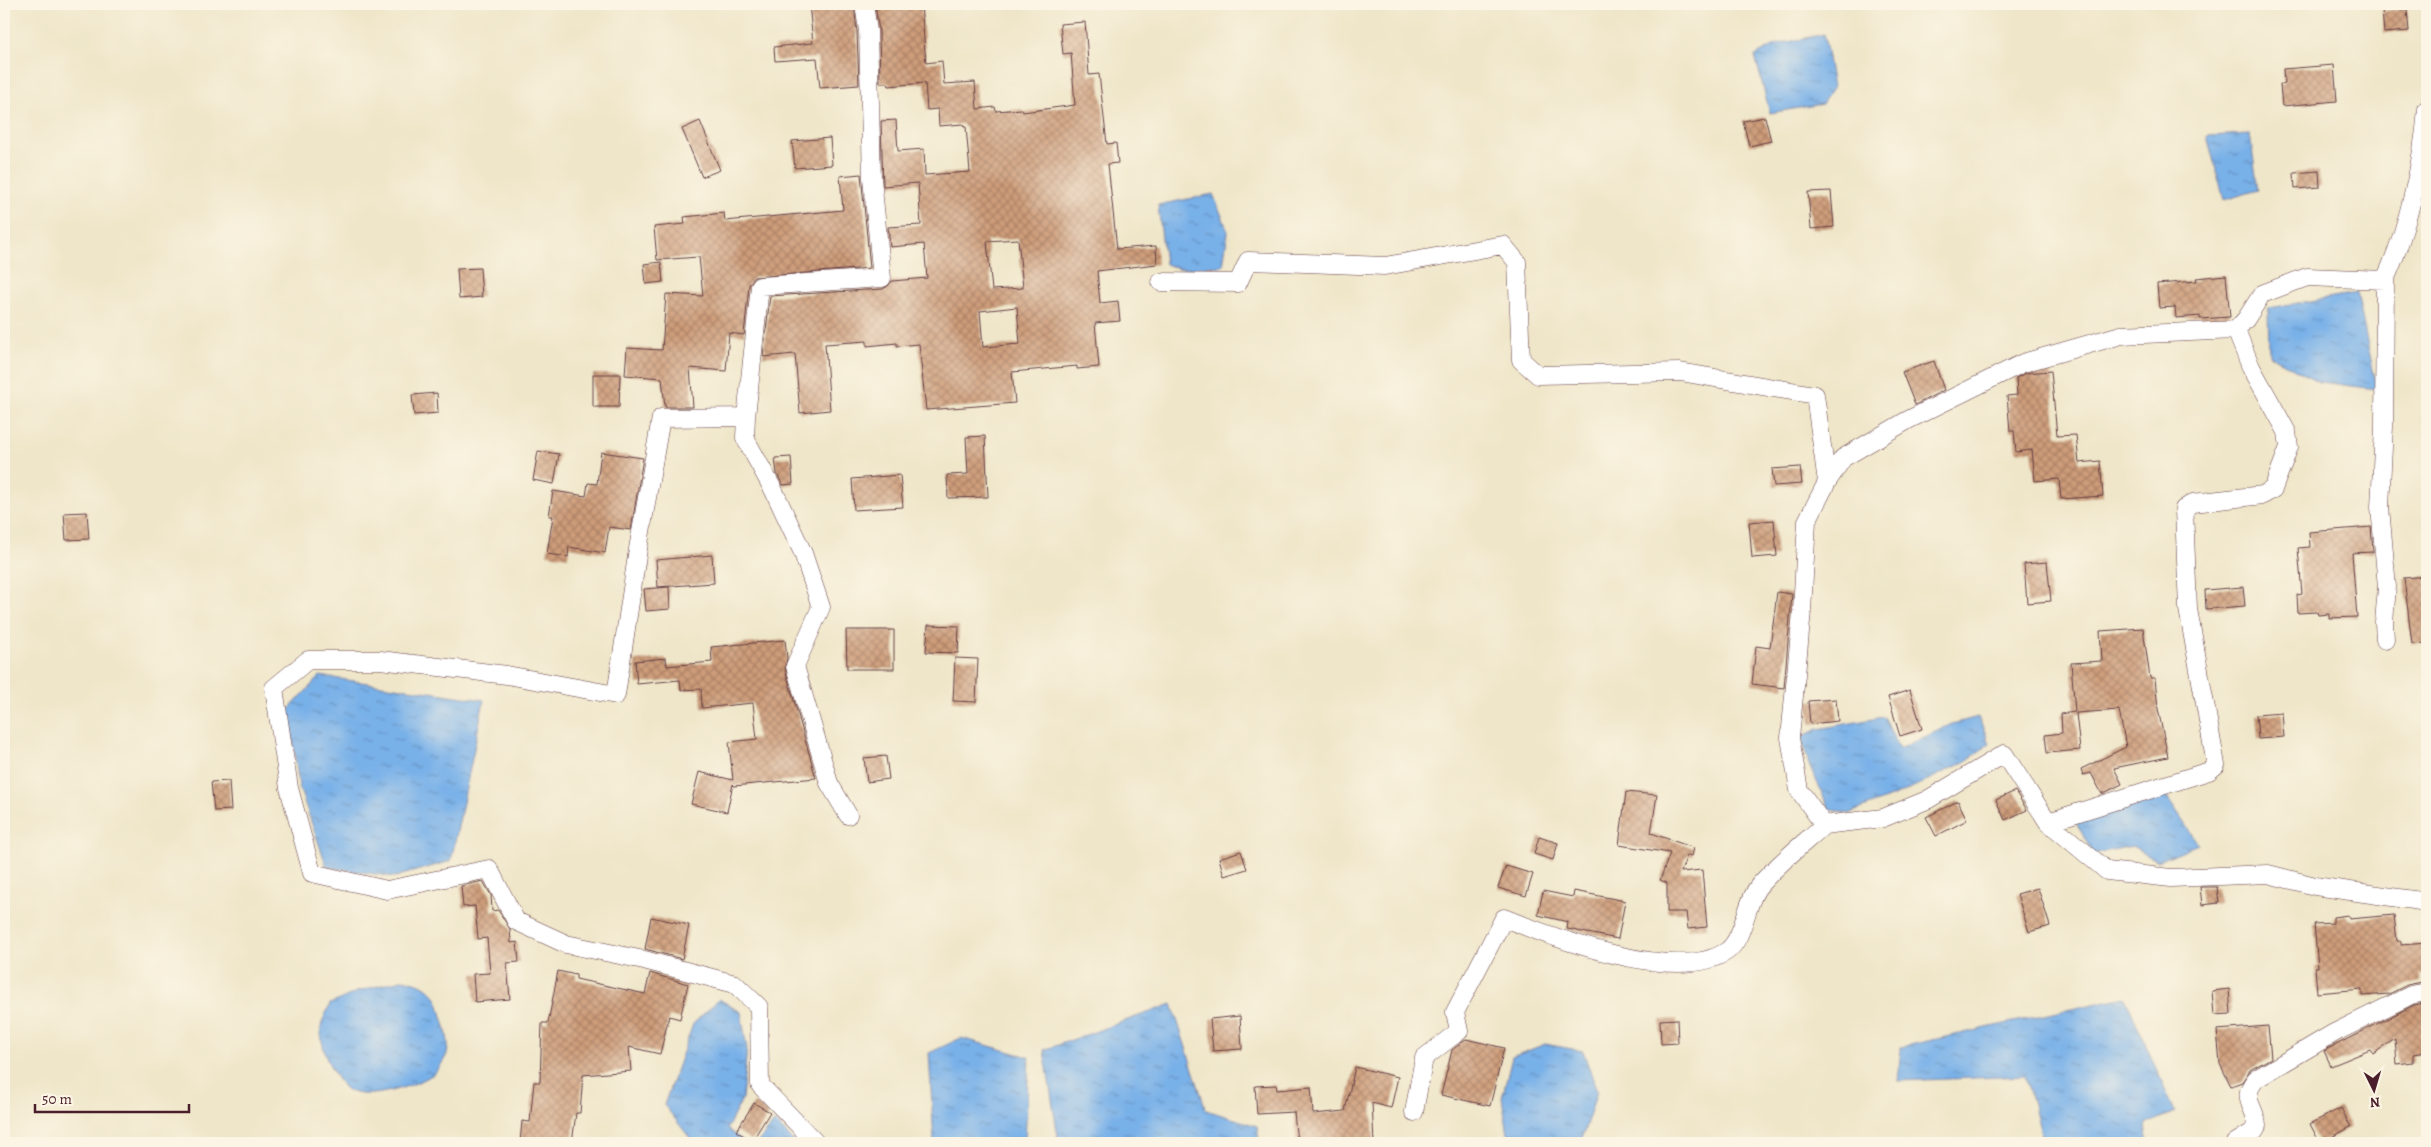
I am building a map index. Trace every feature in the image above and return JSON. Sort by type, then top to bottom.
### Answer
[{"type":"street","points":[[848,815],[829,783],[795,666],[820,607],[803,553],[774,491],[745,438],[760,286],[882,278],[872,178],[868,31],[864,4]]},
{"type":"street","points":[[2385,640],[2384,622],[2387,587],[2380,507],[2385,408],[2385,280],[2392,264],[2408,210],[2425,137],[2427,109]]},
{"type":"street","points":[[1161,282],[1238,283],[1248,261],[1385,266],[1503,245],[1517,262],[1521,360],[1538,375],[1680,372],[1815,395],[1827,482]]},
{"type":"street","points":[[1824,825],[1799,790],[1790,738],[1802,611],[1807,521],[1827,482],[1843,458],[1908,420],[2024,363],[2121,335],[2236,330],[2246,319],[2262,294],[2307,278],[2385,280]]},
{"type":"street","points":[[2048,822],[2209,771],[2216,765],[2188,608],[2184,509],[2193,503],[2263,495],[2273,489],[2290,447],[2287,432],[2251,367],[2236,330]]},
{"type":"street","points":[[746,417],[661,418],[638,549],[616,695],[507,675],[380,660],[308,660],[274,688],[289,788],[312,873],[387,890],[489,869],[516,921],[566,944],[644,960],[735,984],[759,1007],[760,1085],[816,1143]]},
{"type":"street","points":[[1414,1112],[1424,1058],[1459,1031],[1455,1012],[1504,918],[1558,939],[1631,958],[1684,964],[1715,956],[1728,951],[1738,935],[1756,888],[1824,825],[1883,818],[1927,800],[2004,754],[2048,822],[2107,871],[2171,878],[2268,874],[2315,886],[2427,902]]},
{"type":"street","points":[[2235,1143],[2254,1131],[2257,1126],[2248,1099],[2248,1088],[2256,1079],[2334,1033],[2411,995],[2427,992]]},
{"type":"water","points":[[1824,34],[1833,87],[1822,104],[1770,113],[1755,56],[1775,45]]},
{"type":"water","points":[[2250,134],[2258,190],[2224,200],[2207,136]]},
{"type":"water","points":[[1213,194],[1228,231],[1223,266],[1181,269],[1165,264],[1158,205]]},
{"type":"water","points":[[2357,293],[2377,389],[2319,382],[2269,355],[2268,308]]},
{"type":"water","points":[[320,676],[484,700],[451,861],[395,877],[327,867],[299,787],[289,709]]},
{"type":"water","points":[[1884,717],[1899,749],[1952,724],[1978,717],[1990,743],[1965,762],[1901,793],[1848,814],[1829,809],[1809,764],[1801,737],[1818,729]]},
{"type":"water","points":[[2160,787],[2198,844],[2158,861],[2132,846],[2093,854],[2076,822]]},
{"type":"water","points":[[401,980],[421,984],[435,996],[445,1025],[447,1054],[432,1075],[403,1088],[366,1094],[348,1090],[338,1079],[329,1063],[321,1036],[321,1026],[330,1004],[359,991]]},
{"type":"water","points":[[2125,997],[2175,1112],[2145,1125],[2148,1143],[2044,1143],[2025,1076],[1898,1081],[1901,1047]]},
{"type":"water","points":[[719,999],[741,1012],[747,1049],[742,1099],[727,1129],[746,1143],[694,1143],[664,1105],[693,1024]]},
{"type":"water","points":[[1172,1004],[1206,1110],[1257,1126],[1259,1143],[1059,1143],[1044,1050]]},
{"type":"water","points":[[961,1038],[1029,1057],[1025,1143],[934,1143],[929,1053]]},
{"type":"water","points":[[1545,1044],[1583,1051],[1597,1091],[1582,1138],[1535,1139],[1508,1134],[1502,1098],[1512,1057]]},
{"type":"water","points":[[775,1122],[795,1143],[757,1143]]},
{"type":"building","points":[[809,4],[854,4],[859,85],[820,88],[817,58],[775,61],[774,47],[813,43]]},
{"type":"building","points":[[875,4],[921,4],[926,63],[942,61],[944,84],[975,82],[977,109],[995,107],[996,111],[1022,109],[1023,112],[1075,105],[1071,53],[1063,54],[1060,24],[1085,22],[1089,75],[1099,74],[1107,144],[1116,143],[1118,163],[1108,164],[1117,249],[1156,246],[1157,264],[1097,271],[1100,303],[1118,301],[1120,321],[1095,323],[1099,367],[1077,369],[1077,366],[1012,372],[1015,403],[926,410],[919,344],[897,346],[897,343],[867,346],[867,341],[825,344],[830,410],[800,413],[795,354],[763,357],[770,296],[883,289],[892,281],[927,278],[924,244],[890,247],[888,227],[921,225],[918,183],[883,186],[881,121],[896,120],[898,151],[924,149],[925,175],[970,172],[966,127],[963,124],[939,126],[938,109],[927,110],[925,83],[889,86],[888,83],[880,83],[879,31]],"holes":[[[1018,239],[1023,288],[992,290],[987,241]],[[1017,307],[1020,344],[983,347],[980,311]]]},
{"type":"building","points":[[2407,9],[2409,31],[2384,33],[2382,11]]},
{"type":"building","points":[[2334,65],[2337,101],[2282,106],[2280,85],[2284,84],[2283,69]]},
{"type":"building","points":[[1765,117],[1771,141],[1749,146],[1743,121]]},
{"type":"building","points":[[700,121],[720,170],[702,177],[682,129]]},
{"type":"building","points":[[830,138],[832,165],[795,168],[792,141]]},
{"type":"building","points":[[2319,171],[2320,187],[2295,189],[2294,173]]},
{"type":"building","points":[[861,174],[870,268],[754,277],[749,285],[744,335],[729,333],[726,371],[690,368],[693,407],[665,407],[662,378],[625,375],[627,348],[662,350],[666,294],[703,296],[699,257],[657,260],[654,227],[685,224],[684,217],[724,213],[725,221],[843,210],[840,176]]},
{"type":"building","points":[[1831,191],[1834,227],[1811,229],[1808,192]]},
{"type":"building","points":[[661,262],[663,282],[646,284],[644,264]]},
{"type":"building","points":[[480,268],[482,297],[459,299],[457,269]]},
{"type":"building","points":[[2226,275],[2230,317],[2200,319],[2200,316],[2176,318],[2175,307],[2159,308],[2157,284],[2197,281],[2196,278]]},
{"type":"building","points":[[1934,361],[1944,390],[1915,405],[1902,372]]},
{"type":"building","points":[[2051,371],[2057,436],[2076,435],[2079,463],[2100,461],[2103,496],[2061,499],[2059,479],[2035,481],[2032,450],[2016,452],[2014,431],[2010,431],[2007,396],[2017,395],[2016,378],[2026,373]]},
{"type":"building","points":[[593,374],[620,374],[619,407],[593,407]]},
{"type":"building","points":[[437,393],[438,413],[414,415],[412,395]]},
{"type":"building","points":[[985,436],[988,497],[948,498],[947,475],[968,474],[966,437]]},
{"type":"building","points":[[538,451],[559,454],[554,484],[533,480]]},
{"type":"building","points":[[601,452],[643,458],[631,530],[609,527],[605,553],[569,547],[568,557],[547,554],[553,516],[549,516],[553,491],[586,496],[588,483],[597,484]]},
{"type":"building","points":[[791,457],[793,484],[783,485],[777,474],[775,458]]},
{"type":"building","points":[[1800,467],[1802,484],[1774,486],[1772,469]]},
{"type":"building","points":[[900,475],[903,507],[854,510],[852,479]]},
{"type":"building","points":[[87,512],[89,539],[66,540],[64,513]]},
{"type":"building","points":[[1774,520],[1777,556],[1752,558],[1749,522]]},
{"type":"building","points":[[2371,527],[2373,552],[2352,553],[2357,617],[2329,618],[2329,614],[2318,615],[2317,612],[2298,613],[2297,595],[2302,594],[2298,548],[2310,547],[2309,532]]},
{"type":"building","points":[[712,555],[714,583],[658,587],[656,560]]},
{"type":"building","points":[[2047,562],[2051,601],[2027,603],[2024,564]]},
{"type":"building","points":[[2427,576],[2427,643],[2412,644],[2404,578]]},
{"type":"building","points":[[669,587],[670,609],[646,611],[644,589]]},
{"type":"building","points":[[2243,587],[2245,606],[2206,609],[2205,590]]},
{"type":"building","points":[[1777,592],[1792,594],[1784,688],[1752,684],[1756,646],[1770,648]]},
{"type":"building","points":[[928,625],[959,626],[958,653],[926,652]]},
{"type":"building","points":[[2143,628],[2150,678],[2155,678],[2158,709],[2168,757],[2114,768],[2122,784],[2102,794],[2091,773],[2083,775],[2081,769],[2126,747],[2119,710],[2076,713],[2080,750],[2047,753],[2045,735],[2062,733],[2061,714],[2075,712],[2071,663],[2102,661],[2100,631]]},
{"type":"building","points":[[846,630],[894,630],[894,669],[847,669]]},
{"type":"building","points":[[785,640],[787,658],[785,669],[816,778],[734,786],[733,784],[727,812],[691,804],[699,772],[733,780],[729,742],[757,739],[753,703],[702,708],[701,689],[681,690],[680,680],[637,684],[635,661],[666,658],[667,666],[712,662],[711,647]]},
{"type":"building","points":[[955,658],[978,659],[976,702],[953,701]]},
{"type":"building","points":[[1910,690],[1922,729],[1900,736],[1888,697]]},
{"type":"building","points":[[1836,699],[1838,721],[1810,724],[1808,701]]},
{"type":"building","points":[[2282,713],[2284,737],[2258,739],[2256,715]]},
{"type":"building","points":[[886,756],[889,779],[867,782],[864,758]]},
{"type":"building","points":[[229,781],[231,810],[214,811],[211,782]]},
{"type":"building","points":[[2015,791],[2027,810],[2005,820],[1996,800]]},
{"type":"building","points":[[1626,792],[1657,795],[1651,833],[1694,848],[1692,856],[1687,855],[1681,872],[1702,870],[1707,927],[1688,929],[1686,912],[1667,912],[1667,883],[1660,880],[1670,853],[1619,845]]},
{"type":"building","points":[[1958,801],[1967,820],[1936,836],[1926,817]]},
{"type":"building","points":[[1539,837],[1558,843],[1553,860],[1534,854]]},
{"type":"building","points":[[1241,851],[1247,869],[1224,876],[1219,858]]},
{"type":"building","points":[[1506,866],[1533,874],[1526,896],[1498,888]]},
{"type":"building","points":[[483,881],[491,895],[492,911],[498,910],[510,929],[511,943],[517,942],[519,962],[507,963],[510,999],[475,1002],[473,974],[490,973],[487,938],[478,939],[475,906],[463,907],[461,886]]},
{"type":"building","points":[[2200,887],[2217,887],[2219,903],[2202,905]]},
{"type":"building","points":[[2038,888],[2050,926],[2029,932],[2017,894]]},
{"type":"building","points":[[1543,891],[1573,897],[1574,891],[1625,901],[1618,939],[1567,929],[1568,922],[1538,915]]},
{"type":"building","points":[[2348,915],[2349,919],[2394,915],[2397,941],[2401,941],[2401,945],[2427,943],[2427,974],[2421,974],[2422,982],[2407,985],[2389,994],[2362,996],[2362,989],[2317,993],[2315,967],[2318,967],[2314,924],[2333,923],[2333,917]]},
{"type":"building","points":[[651,917],[689,925],[682,959],[645,949]]},
{"type":"building","points":[[558,971],[576,975],[576,979],[645,994],[650,973],[688,984],[680,1019],[669,1016],[660,1054],[629,1047],[631,1071],[583,1075],[580,1113],[576,1113],[572,1143],[520,1143],[522,1121],[530,1122],[534,1082],[540,1082],[542,1023],[548,1023]]},
{"type":"building","points":[[2229,989],[2231,1014],[2214,1015],[2212,991]]},
{"type":"building","points":[[2425,1003],[2427,1052],[2413,1054],[2413,1062],[2397,1064],[2395,1039],[2373,1054],[2370,1050],[2331,1066],[2324,1051],[2414,1005]]},
{"type":"building","points":[[1240,1016],[1242,1049],[1213,1051],[1210,1019]]},
{"type":"building","points":[[1677,1019],[1678,1043],[1661,1044],[1660,1020]]},
{"type":"building","points":[[2268,1026],[2271,1058],[2250,1070],[2242,1082],[2231,1086],[2220,1064],[2217,1030]]},
{"type":"building","points":[[1466,1039],[1504,1048],[1490,1106],[1441,1095],[1452,1050]]},
{"type":"building","points":[[1355,1067],[1398,1077],[1391,1108],[1372,1103],[1374,1143],[1297,1143],[1294,1112],[1257,1114],[1255,1086],[1276,1085],[1277,1090],[1311,1087],[1313,1114],[1345,1111]]},
{"type":"building","points":[[754,1103],[770,1112],[752,1141],[736,1131]]},
{"type":"building","points":[[2341,1108],[2351,1127],[2320,1143],[2310,1124]]}]
